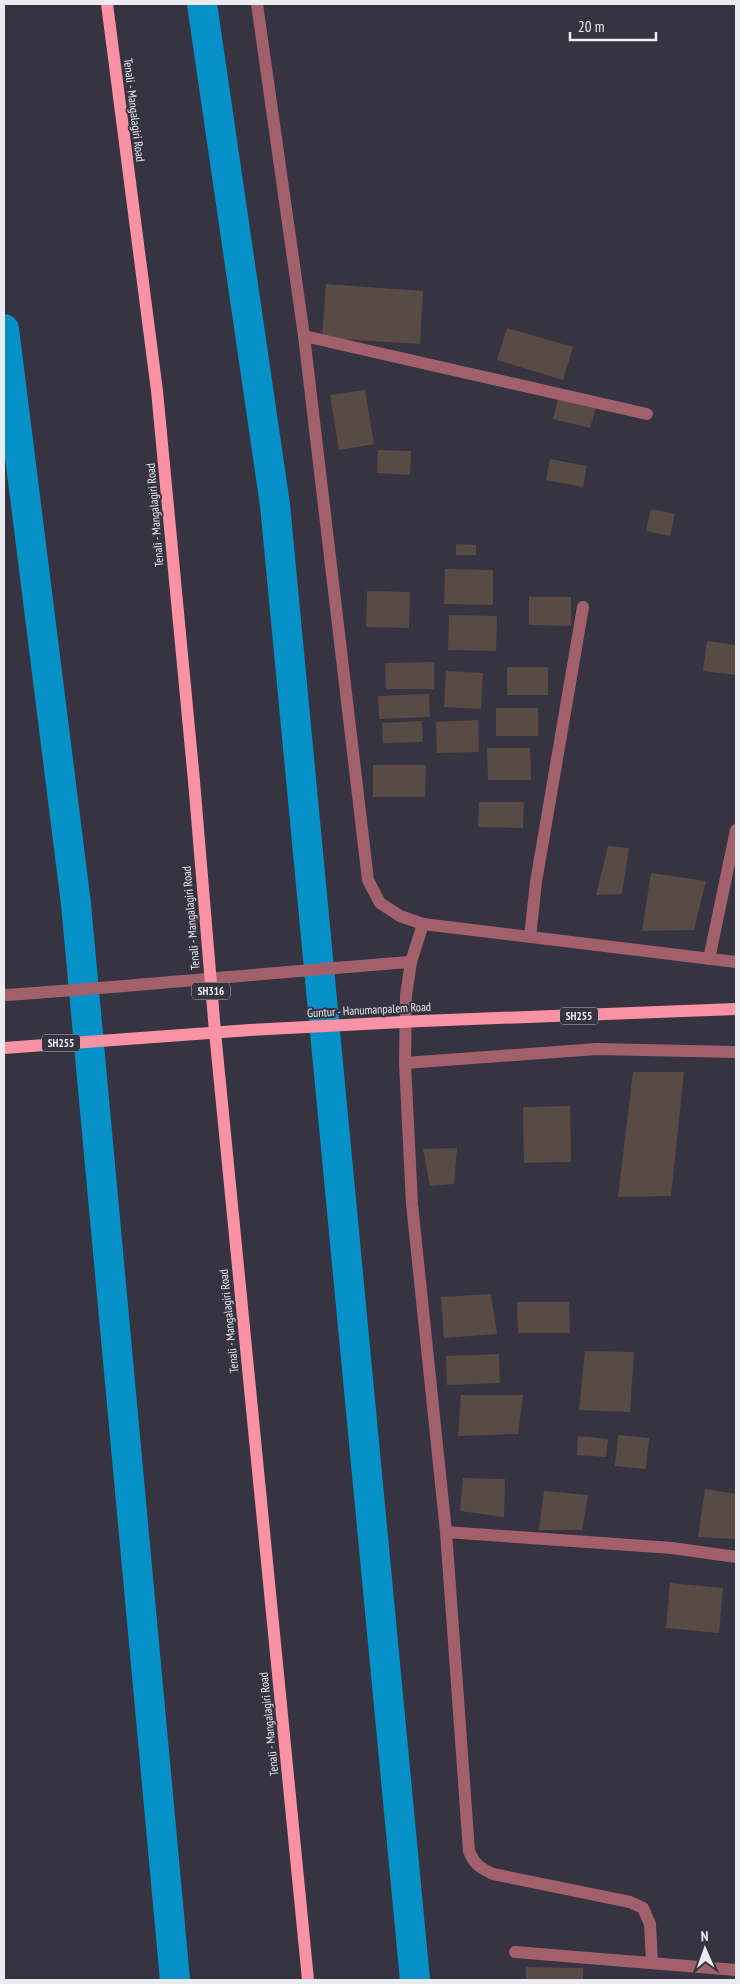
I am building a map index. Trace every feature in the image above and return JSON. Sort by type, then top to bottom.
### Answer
[{"type":"main road","name":"Tenali - Mangalagiri Road","points":[[107,4],[156,391],[194,781],[214,1032],[308,1980]]},
{"type":"main road","name":"Guntur - Hanumanpalem Road","points":[[4,1048],[250,1030],[736,1010]]},
{"type":"street","points":[[257,4],[304,336],[368,880],[380,903],[400,916],[423,924],[736,962]]},
{"type":"street","points":[[304,336],[647,414]]},
{"type":"street","points":[[530,937],[536,882],[583,608]]},
{"type":"street","points":[[709,959],[736,830]]},
{"type":"street","points":[[423,924],[411,962],[406,995],[405,1062],[412,1204],[446,1532],[469,1851],[473,1862],[481,1869],[492,1874],[630,1902],[642,1908],[650,1924],[652,1962]]},
{"type":"street","points":[[4,995],[113,988],[210,977],[411,962]]},
{"type":"street","points":[[405,1062],[597,1049],[736,1052]]},
{"type":"street","points":[[446,1532],[672,1548],[736,1557]]},
{"type":"street","points":[[515,1952],[736,1970]]},
{"type":"building","points":[[326,284],[423,291],[420,344],[322,338]]},
{"type":"building","points":[[507,328],[573,347],[563,380],[497,360]]},
{"type":"building","points":[[365,390],[374,444],[339,450],[330,395]]},
{"type":"building","points":[[558,399],[596,408],[590,428],[553,419]]},
{"type":"building","points":[[378,450],[411,451],[410,475],[377,473]]},
{"type":"building","points":[[550,459],[587,466],[583,487],[546,480]]},
{"type":"building","points":[[651,509],[675,514],[670,536],[646,531]]},
{"type":"building","points":[[456,544],[476,545],[476,555],[456,555]]},
{"type":"building","points":[[445,569],[493,570],[493,605],[444,604]]},
{"type":"building","points":[[367,591],[410,592],[409,628],[366,627]]},
{"type":"building","points":[[529,597],[571,597],[571,626],[529,625]]},
{"type":"building","points":[[449,615],[497,616],[496,651],[448,650]]},
{"type":"building","points":[[707,641],[736,645],[736,675],[703,671]]},
{"type":"building","points":[[434,662],[434,689],[386,689],[385,663]]},
{"type":"building","points":[[507,667],[548,667],[548,695],[507,695]]},
{"type":"building","points":[[446,671],[483,673],[481,709],[444,707]]},
{"type":"building","points":[[429,694],[430,717],[379,719],[378,696]]},
{"type":"building","points":[[496,708],[538,708],[538,736],[496,736]]},
{"type":"building","points":[[478,720],[479,752],[437,753],[436,722]]},
{"type":"building","points":[[422,721],[423,742],[383,743],[382,723]]},
{"type":"building","points":[[487,748],[530,748],[531,780],[488,780]]},
{"type":"building","points":[[373,765],[426,765],[425,797],[373,797]]},
{"type":"building","points":[[479,802],[524,802],[523,828],[478,827]]},
{"type":"building","points":[[608,846],[629,848],[622,894],[596,895]]},
{"type":"building","points":[[651,873],[706,881],[694,930],[642,931]]},
{"type":"building","points":[[633,1072],[684,1072],[671,1196],[618,1197]]},
{"type":"building","points":[[570,1106],[571,1162],[524,1163],[523,1107]]},
{"type":"building","points":[[457,1148],[454,1184],[430,1186],[423,1149]]},
{"type":"building","points":[[491,1294],[497,1334],[444,1338],[441,1297]]},
{"type":"building","points":[[517,1302],[569,1302],[570,1333],[518,1333]]},
{"type":"building","points":[[585,1351],[634,1352],[630,1412],[579,1410]]},
{"type":"building","points":[[499,1354],[500,1383],[447,1385],[446,1356]]},
{"type":"building","points":[[461,1395],[523,1395],[518,1434],[458,1436]]},
{"type":"building","points":[[618,1435],[649,1438],[646,1469],[615,1466]]},
{"type":"building","points":[[578,1436],[608,1439],[606,1457],[577,1455]]},
{"type":"building","points":[[463,1478],[505,1479],[504,1517],[460,1511]]},
{"type":"building","points":[[705,1489],[736,1494],[736,1539],[698,1537]]},
{"type":"building","points":[[544,1491],[588,1495],[582,1530],[539,1530]]},
{"type":"building","points":[[670,1583],[723,1588],[719,1633],[666,1628]]},
{"type":"building","points":[[526,1967],[583,1968],[583,1980],[526,1980]]},
{"type":"waterway","points":[[202,4],[275,505],[415,1980]]},
{"type":"waterway","points":[[4,329],[76,904],[175,1980]]}]
